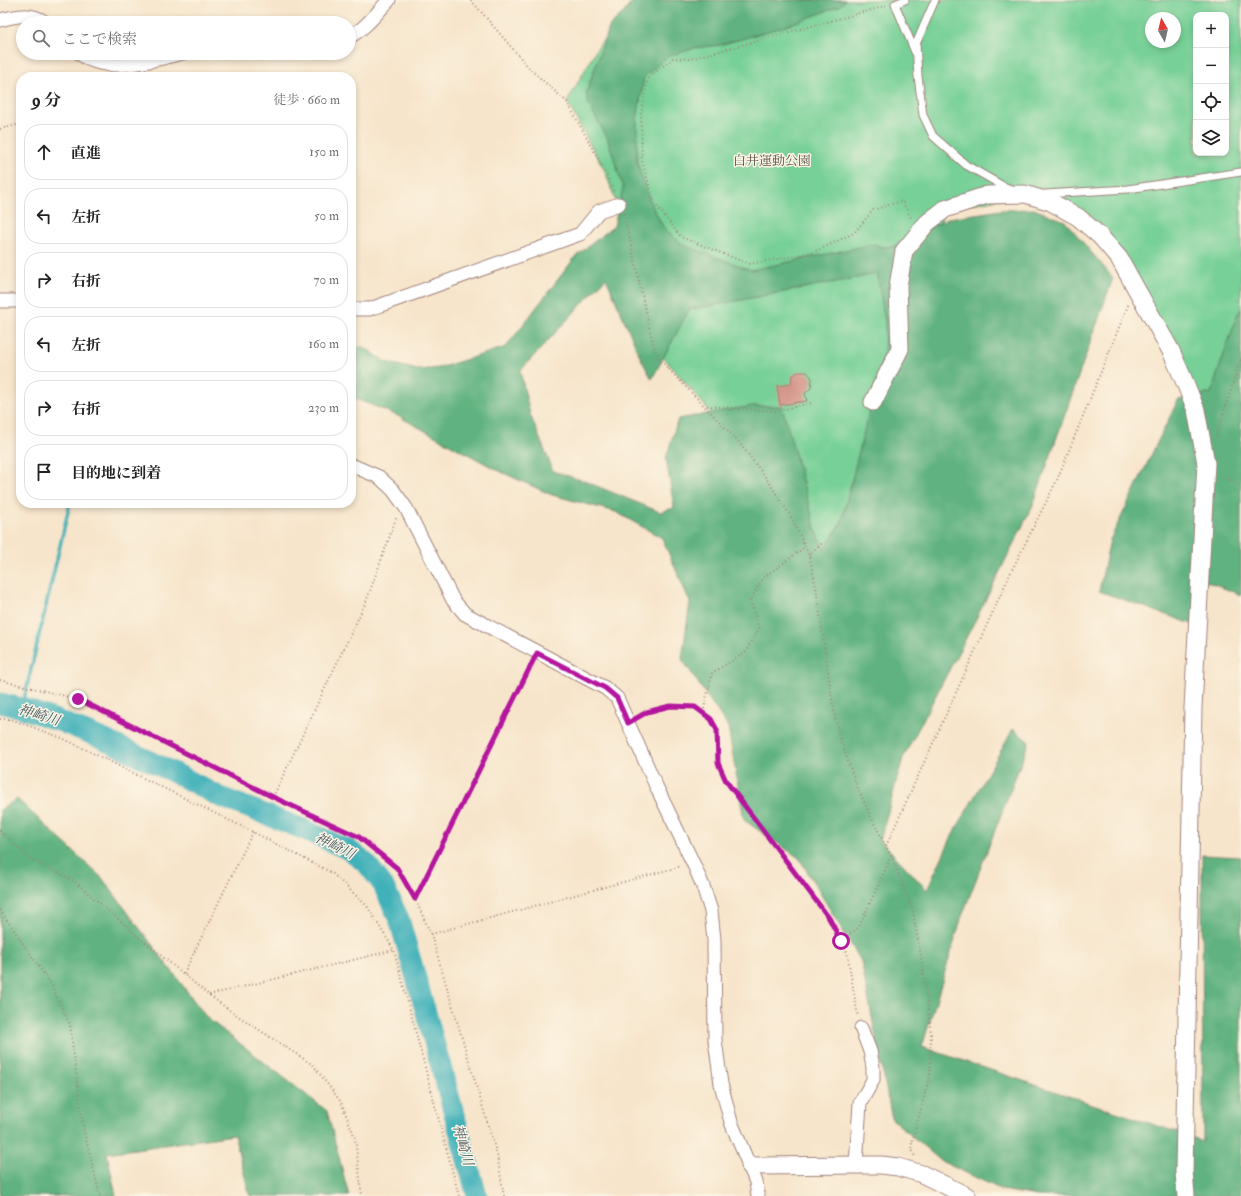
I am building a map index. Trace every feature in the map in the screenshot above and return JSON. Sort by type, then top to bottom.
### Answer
[{"type":"street","points":[[356,33],[389,0]]},
{"type":"street","points":[[0,20],[13,16],[30,16]]},
{"type":"street","points":[[91,60],[99,64],[120,66],[152,60]]},
{"type":"street","points":[[873,402],[900,349],[898,286],[904,251],[927,223],[945,209],[987,195],[1025,194],[1051,202],[1078,217],[1100,236],[1119,258],[1170,351],[1196,410],[1206,470],[1193,708],[1184,1172],[1186,1196]]},
{"type":"street","points":[[356,309],[370,309],[580,234],[599,211],[619,204]]},
{"type":"street","points":[[0,301],[16,301]]},
{"type":"street","points":[[356,467],[379,477],[393,490],[406,508],[453,600],[465,614],[605,688],[617,698],[657,788],[694,863],[711,911],[714,940],[715,1040],[721,1084],[731,1122],[756,1182],[758,1196]]},
{"type":"street","points":[[856,1165],[860,1104],[873,1080],[871,1056],[861,1028]]},
{"type":"street","points":[[750,1166],[881,1165],[922,1174],[967,1196]]},
{"type":"lane","points":[[905,0],[895,4],[917,56]]},
{"type":"lane","points":[[935,0],[916,44],[923,115],[933,136],[966,165],[1003,186],[1025,194],[1059,194],[1128,189],[1241,172]]},
{"type":"path","points":[[471,0],[530,69],[567,102],[605,171],[619,204],[631,244],[653,345],[660,360],[737,440],[764,475],[790,515],[805,547],[816,587],[832,700],[839,736],[858,789],[892,857],[913,912],[923,968],[931,1034],[930,1074],[911,1147],[922,1174]]},
{"type":"path","points":[[895,4],[690,59],[673,58],[648,78],[641,114],[642,161],[655,204],[681,237],[749,264],[812,252],[854,233],[873,210],[902,201],[913,221]]},
{"type":"path","points":[[0,129],[16,125]]},
{"type":"path","points":[[886,846],[1011,572],[1057,480],[1135,287]]},
{"type":"path","points":[[1215,440],[1241,358]]},
{"type":"path","points":[[705,406],[777,411],[812,403]]},
{"type":"path","points":[[1206,470],[1241,485]]},
{"type":"path","points":[[273,797],[366,602],[397,516]]},
{"type":"path","points":[[808,555],[822,543]]},
{"type":"path","points":[[703,713],[712,673],[745,653],[759,628],[750,601],[763,578],[805,547]]},
{"type":"path","points":[[415,899],[537,653]]},
{"type":"path","points":[[0,680],[78,699],[273,797],[359,837],[397,868],[415,899],[431,934],[496,1155],[504,1196]]},
{"type":"path","points":[[628,723],[647,712],[670,706],[695,707],[711,719],[717,730],[718,763],[726,781],[829,918],[847,952],[856,1008],[861,1028]]},
{"type":"path","points":[[0,718],[10,719],[62,738],[254,831],[332,873],[367,906],[394,950],[459,1196]]},
{"type":"path","points":[[0,831],[29,858],[74,881],[209,995],[232,1012],[313,1065],[341,1102],[355,1138],[362,1196]]},
{"type":"path","points":[[184,973],[254,831]]},
{"type":"path","points":[[841,941],[859,927],[892,857]]},
{"type":"path","points":[[431,934],[694,863]]},
{"type":"path","points":[[0,910],[51,984],[70,1024],[83,1126],[100,1196]]},
{"type":"path","points":[[209,995],[394,950]]},
{"type":"green space","name":"白井運動公園","points":[[633,0],[1241,0],[1241,347],[1204,413],[1100,236],[1025,194],[945,209],[900,349],[848,526],[816,587],[764,475],[653,345],[631,244],[605,171],[567,102],[596,50]]},
{"type":"green space","points":[[637,0],[845,0],[840,6],[783,27],[720,45],[695,48],[667,57],[644,77],[637,120],[637,162],[650,202],[664,228],[683,245],[751,270],[874,244],[883,247],[894,246],[949,218],[1001,210],[1034,209],[1065,221],[1113,278],[1033,505],[978,615],[903,758],[880,840],[927,890],[951,838],[1013,729],[1029,742],[962,916],[922,1047],[1203,1141],[1202,855],[1241,857],[1241,1196],[1038,1196],[1002,1190],[941,1161],[892,1119],[861,961],[799,858],[744,820],[728,727],[682,659],[690,602],[662,538],[616,512],[552,495],[499,471],[396,415],[356,399],[356,347],[364,347],[386,362],[418,370],[439,368],[506,347],[576,256],[614,226],[623,187],[607,137],[589,106],[586,93],[610,25]],"holes":[[[877,274],[885,322],[884,352],[841,523],[824,549],[815,527],[782,406],[752,406],[678,419],[666,458],[674,508],[660,512],[587,482],[553,471],[530,414],[520,371],[606,278],[642,361],[652,379],[689,310]]]},
{"type":"green space","points":[[1241,309],[1241,595],[1206,581],[1192,624],[1099,591],[1110,540],[1178,400],[1211,393],[1237,315]]},
{"type":"green space","points":[[17,799],[102,878],[207,1018],[327,1111],[349,1196],[250,1196],[234,1135],[107,1153],[116,1196],[0,1196],[0,810]]},
{"type":"building","points":[[798,372],[807,372],[812,378],[811,388],[805,393],[807,401],[780,405],[777,386],[791,384],[792,376]]},
{"type":"waterway","points":[[22,708],[69,508]]},
{"type":"waterway","name":"神崎川","points":[[0,703],[22,708],[101,738],[179,775],[218,796],[305,830],[349,850],[367,864],[383,885],[399,919],[477,1196]]},
{"type":"route","points":[[78,699],[273,797],[359,837],[397,868],[415,899],[537,653],[605,688],[617,698],[628,723],[647,712],[670,706],[695,707],[711,719],[717,730],[718,763],[726,781],[829,918],[841,941]]}]
